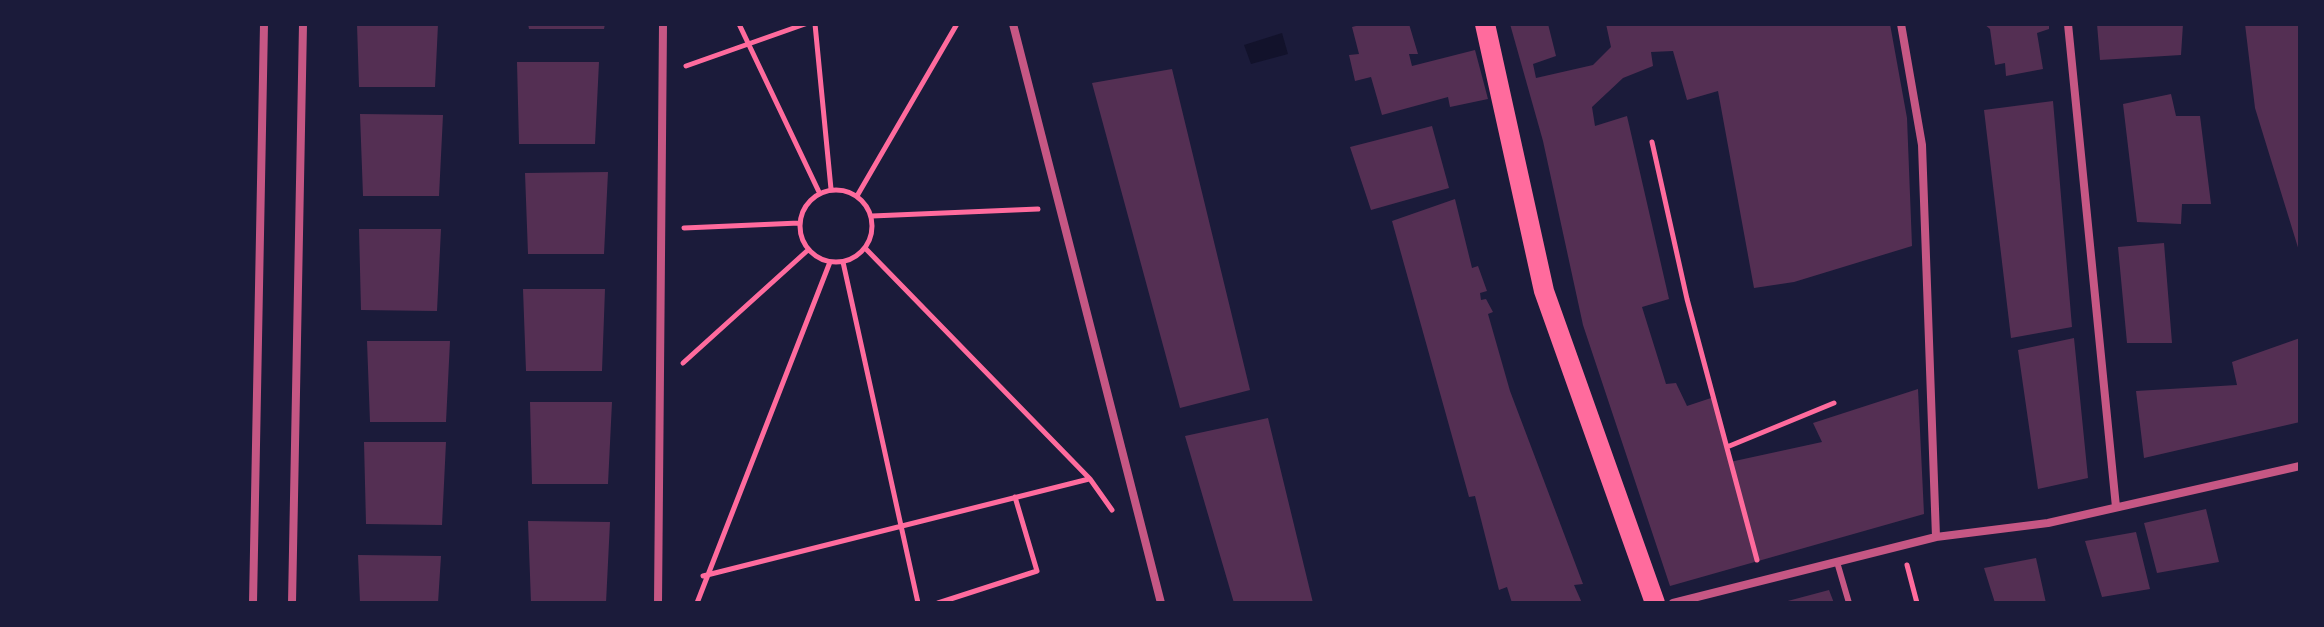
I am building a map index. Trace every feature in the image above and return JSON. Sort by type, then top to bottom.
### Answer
[{"type":"main road","points":[[1485,24],[1544,291],[1655,603]]},
{"type":"street","points":[[253,603],[264,24]]},
{"type":"street","points":[[292,603],[303,24]]},
{"type":"street","points":[[658,603],[663,24]]},
{"type":"street","points":[[1013,24],[1161,603]]},
{"type":"street","points":[[1901,24],[1922,145],[1936,537]]},
{"type":"street","points":[[2068,24],[2116,507]]},
{"type":"street","points":[[1673,603],[1936,537],[2048,523],[2300,466]]},
{"type":"lane","points":[[1837,562],[1849,603]]},
{"type":"path","points":[[739,24],[819,192]]},
{"type":"path","points":[[662,75],[805,24]]},
{"type":"path","points":[[815,24],[831,189]]},
{"type":"path","points":[[857,196],[957,24]]},
{"type":"path","points":[[1652,142],[1687,299],[1763,581]]},
{"type":"path","points":[[831,189],[857,196],[872,216],[871,237],[865,248],[843,262],[830,262],[808,250],[799,223],[802,211],[819,192],[831,189]]},
{"type":"path","points":[[872,216],[1060,208]]},
{"type":"path","points":[[662,229],[799,223]]},
{"type":"path","points":[[865,248],[1090,479],[1116,516]]},
{"type":"path","points":[[661,382],[808,250]]},
{"type":"path","points":[[697,603],[830,262]]},
{"type":"path","points":[[843,262],[918,603]]},
{"type":"path","points":[[1727,447],[1834,403]]},
{"type":"path","points":[[703,576],[1090,479]]},
{"type":"path","points":[[938,603],[1037,571],[1015,497]]},
{"type":"path","points":[[1902,546],[1917,603]]},
{"type":"shaded area","points":[[1282,33],[1288,54],[1251,64],[1244,45]]},
{"type":"building","points":[[357,24],[438,24],[435,87],[359,87]]},
{"type":"building","points":[[528,24],[605,24],[604,29],[529,29]]},
{"type":"building","points":[[1409,24],[1418,54],[1409,54],[1412,66],[1475,50],[1488,99],[1450,107],[1448,97],[1382,115],[1371,77],[1355,81],[1349,55],[1359,54],[1352,27]]},
{"type":"building","points":[[1510,24],[1548,24],[1556,56],[1533,64],[1536,78],[1593,65],[1611,47],[1606,24],[1890,24],[1907,118],[1912,246],[1794,282],[1754,288],[1718,91],[1687,100],[1673,51],[1651,52],[1653,66],[1623,78],[1592,107],[1595,126],[1627,116],[1669,299],[1642,307],[1666,384],[1676,383],[1687,406],[1714,397],[1730,462],[1822,442],[1813,423],[1918,389],[1924,514],[1670,586],[1583,325],[1543,141]]},
{"type":"building","points":[[1984,24],[2049,24],[2049,29],[2037,33],[2043,69],[2006,76],[2005,63],[1995,65],[1990,29]]},
{"type":"building","points":[[2097,24],[2183,24],[2181,55],[2100,60]]},
{"type":"building","points":[[2245,24],[2300,24],[2300,254],[2255,108]]},
{"type":"building","points":[[517,62],[599,62],[595,144],[519,144]]},
{"type":"building","points":[[1172,69],[1250,390],[1180,408],[1092,83]]},
{"type":"building","points":[[2171,94],[2176,116],[2200,116],[2211,204],[2182,204],[2181,224],[2137,222],[2123,104]]},
{"type":"building","points":[[2053,101],[2072,327],[2011,338],[1984,110]]},
{"type":"building","points":[[360,114],[443,115],[439,196],[363,196]]},
{"type":"building","points":[[1432,126],[1449,188],[1371,210],[1350,147]]},
{"type":"building","points":[[608,172],[604,254],[528,254],[525,173]]},
{"type":"building","points":[[1455,199],[1472,268],[1478,266],[1487,291],[1480,293],[1481,300],[1486,299],[1493,312],[1488,314],[1510,391],[1583,584],[1574,585],[1582,603],[1512,603],[1507,587],[1499,590],[1475,496],[1469,497],[1392,221]]},
{"type":"building","points":[[359,229],[441,229],[437,311],[361,310]]},
{"type":"building","points":[[2164,243],[2172,343],[2127,343],[2118,247]]},
{"type":"building","points":[[523,289],[605,289],[602,371],[526,371]]},
{"type":"building","points":[[2074,338],[2088,478],[2038,489],[2018,350]]},
{"type":"building","points":[[2300,338],[2300,422],[2144,458],[2136,391],[2237,385],[2232,362]]},
{"type":"building","points":[[367,341],[450,341],[446,422],[370,422]]},
{"type":"building","points":[[530,402],[612,402],[608,484],[532,484]]},
{"type":"building","points":[[1268,418],[1313,603],[1234,603],[1185,436]]},
{"type":"building","points":[[364,442],[446,442],[442,525],[366,524]]},
{"type":"building","points":[[2206,509],[2219,562],[2157,573],[2144,523]]},
{"type":"building","points":[[528,521],[610,522],[606,603],[531,603]]},
{"type":"building","points":[[2136,532],[2150,589],[2102,597],[2085,541]]},
{"type":"building","points":[[358,555],[441,556],[438,603],[360,603]]},
{"type":"building","points":[[2036,558],[2046,603],[1995,603],[1984,568]]},
{"type":"building","points":[[1829,590],[1834,603],[1784,603],[1784,602]]}]
